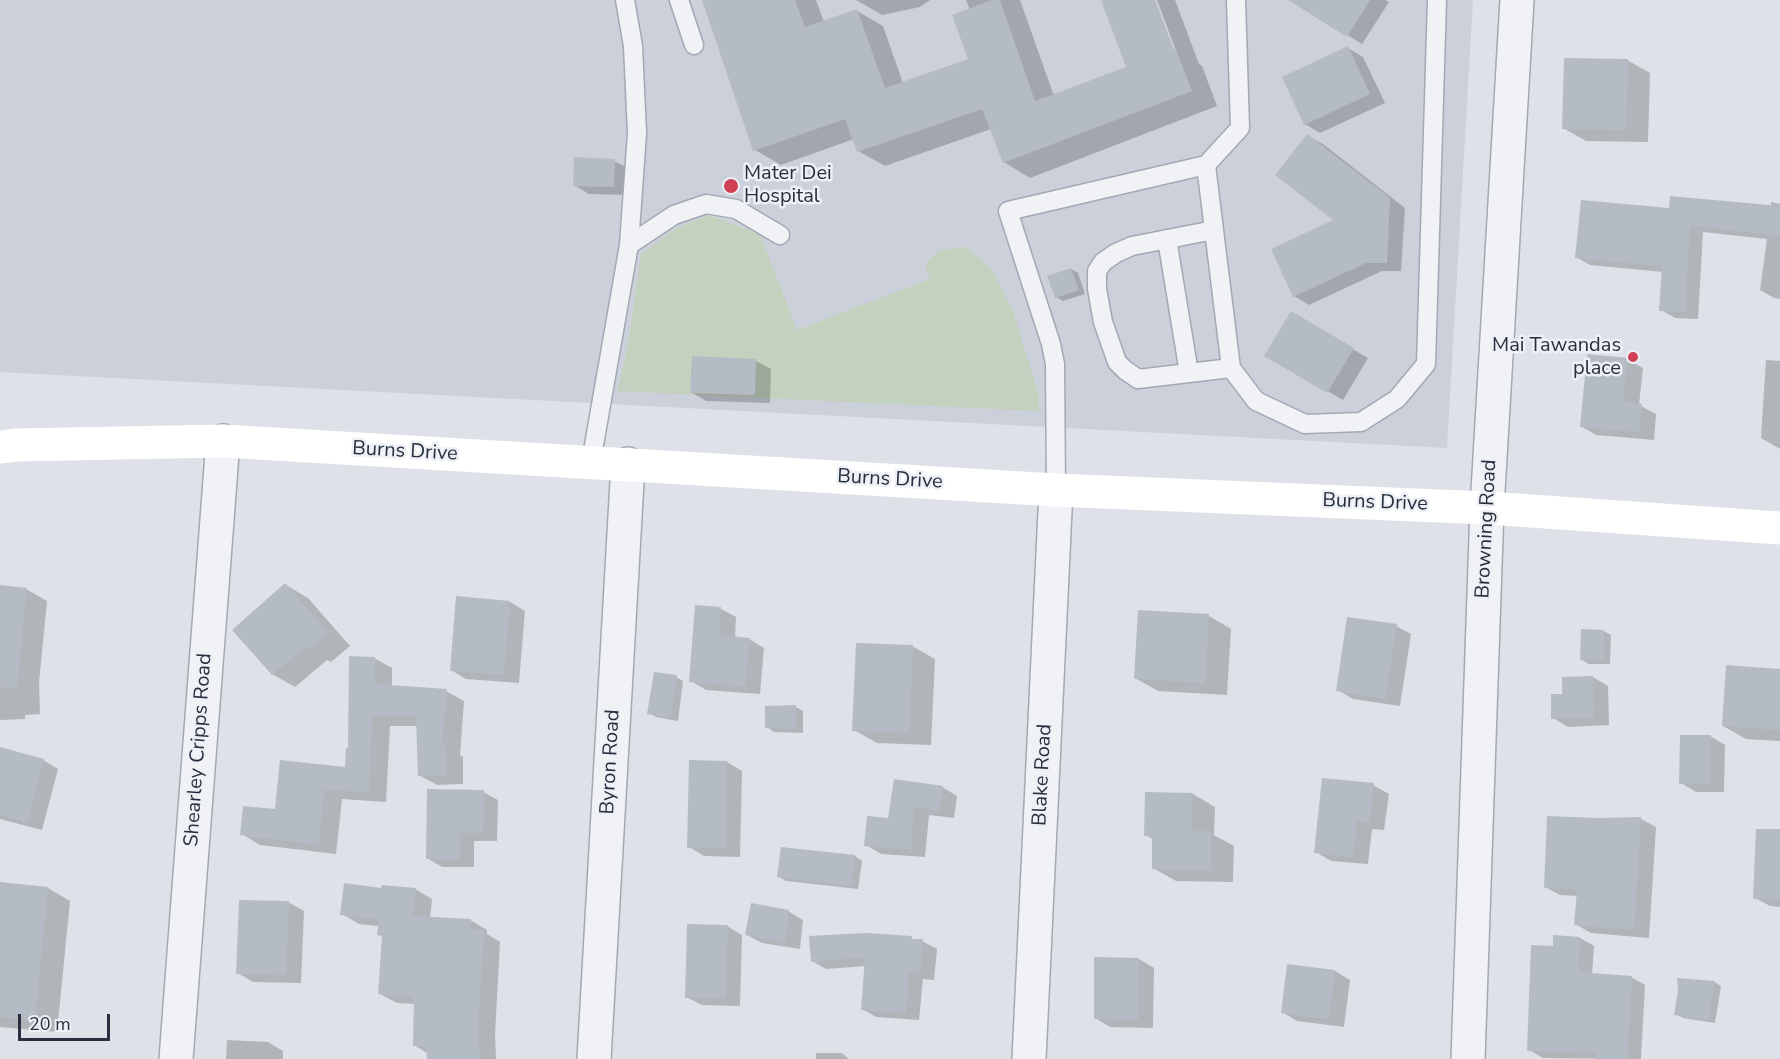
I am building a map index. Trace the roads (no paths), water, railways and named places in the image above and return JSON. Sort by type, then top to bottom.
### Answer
[{"type":"main road","name":"Burns Drive","points":[[0,447],[223,441],[1056,490],[1487,508],[1780,528]]},
{"type":"street","name":"Browning Road","points":[[1468,1059],[1487,508],[1517,0]]},
{"type":"street","name":"Shearley Cripps Road","points":[[176,1059],[223,441]]},
{"type":"street","name":"Byron Road","points":[[594,1059],[628,464]]},
{"type":"street","name":"Blake Road","points":[[1029,1059],[1056,490]]},
{"type":"lane","points":[[591,462],[629,245],[637,133],[633,46],[625,0]]},
{"type":"lane","points":[[679,0],[694,45]]},
{"type":"lane","points":[[1056,490],[1055,364],[1051,344],[1008,211],[1206,165],[1240,128],[1236,0]]},
{"type":"lane","points":[[1206,165],[1231,368],[1256,401],[1305,424],[1361,422],[1397,399],[1426,364],[1437,0]]},
{"type":"lane","points":[[629,245],[674,215],[706,204],[736,209],[780,235]]},
{"type":"lane","points":[[1214,231],[1132,246],[1103,262],[1097,271],[1097,289],[1103,322],[1117,362],[1137,379],[1231,368]]},
{"type":"lane","points":[[1167,239],[1189,373]]},
{"type":"place","name":"Mater Dei Hospital","points":[[731,186]]},
{"type":"place","name":"Mai Tawandas place","points":[[1633,357]]}]
